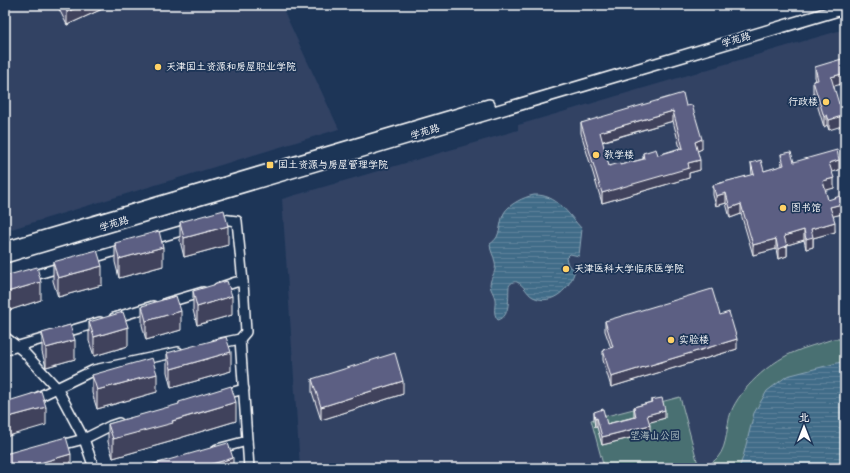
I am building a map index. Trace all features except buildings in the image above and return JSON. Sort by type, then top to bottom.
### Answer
[{"type":"street","name":"学苑路","points":[[5,248],[831,5]]},
{"type":"street","name":"学苑路","points":[[5,257],[845,8]]},
{"type":"street","points":[[5,284],[221,219],[237,221],[246,332],[240,339],[210,345]]},
{"type":"street","points":[[5,350],[236,282],[243,282]]},
{"type":"street","points":[[5,337],[17,346],[57,388],[84,439],[94,468]]},
{"type":"street","points":[[240,339],[249,468]]},
{"type":"street","points":[[24,404],[94,370],[187,350]]},
{"type":"street","points":[[214,397],[244,389]]},
{"type":"street","points":[[48,449],[84,439],[110,426],[125,422]]},
{"type":"street","points":[[209,452],[247,441]]},
{"type":"shaded area","name":"天津国土资源和房屋职业学院","points":[[5,5],[281,5],[339,129],[5,231]]},
{"type":"shaded area","name":"天津医科大学临床医学院","points":[[845,29],[845,339],[833,339],[740,396],[731,412],[724,446],[718,457],[704,468],[699,468],[679,398],[591,420],[604,468],[300,468],[282,199],[518,130],[518,125]]},
{"type":"shaded area","points":[[534,195],[556,201],[567,211],[582,229],[579,256],[570,254],[566,258],[568,265],[575,270],[570,283],[565,289],[560,294],[547,299],[533,297],[519,283],[512,282],[509,286],[507,311],[502,318],[498,320],[495,312],[495,299],[490,286],[495,271],[495,265],[490,244],[497,237],[506,210],[517,201]]},
{"type":"shaded area","points":[[845,361],[845,468],[739,468],[754,413],[767,391],[787,376]]},
{"type":"green space","points":[[833,339],[845,339],[845,468],[704,468],[718,457],[724,447],[729,417],[735,403],[756,378],[783,357],[807,347]]},
{"type":"green space","name":"望海山公园","points":[[680,397],[699,468],[604,468],[591,420]]},
{"type":"place","name":"天津国土资源和房屋职业学院","points":[[158,67]]},
{"type":"place","name":"行政楼","points":[[826,102]]},
{"type":"place","name":"教学楼","points":[[596,155]]},
{"type":"place","name":"国土资源与房屋管理学院","points":[[270,165]]},
{"type":"place","name":"图书馆","points":[[783,208]]},
{"type":"place","name":"天津医科大学临床医学院","points":[[566,269]]},
{"type":"place","name":"实验楼","points":[[671,340]]}]
